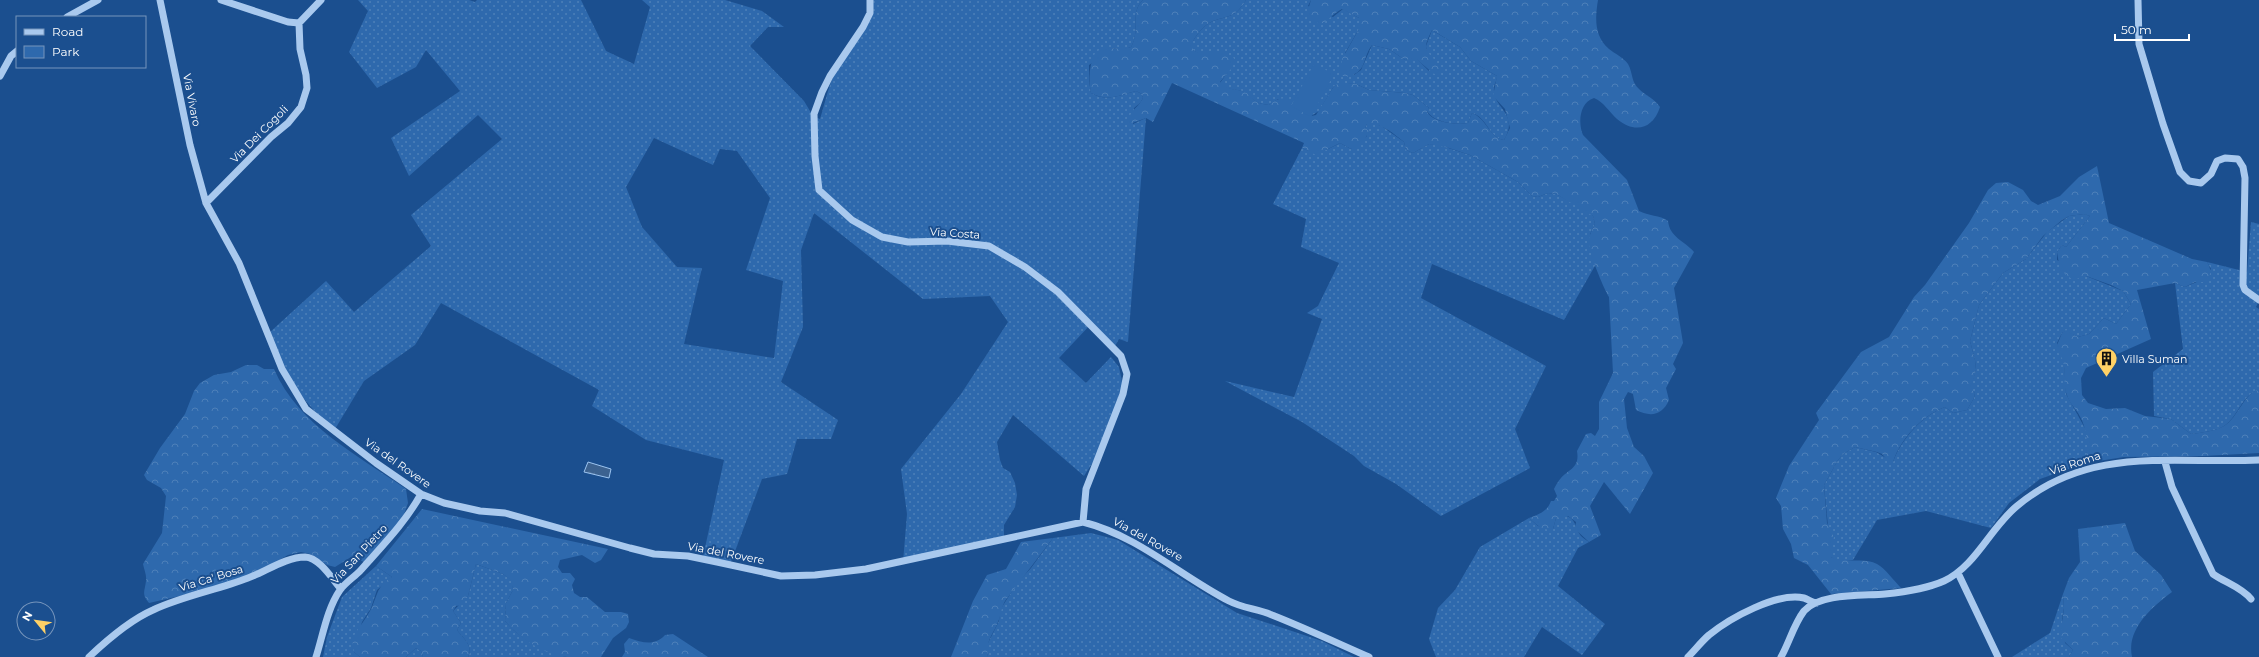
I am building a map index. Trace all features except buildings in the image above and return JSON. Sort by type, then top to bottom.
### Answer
[{"type":"street","points":[[69,16],[98,0]]},
{"type":"street","name":"Via Vivaro","points":[[160,0],[190,145],[206,203]]},
{"type":"street","points":[[221,0],[288,22],[299,23],[321,0]]},
{"type":"street","name":"Via Costa","points":[[870,0],[870,13],[863,27],[830,76],[814,114],[815,168],[819,190],[852,220],[882,237],[908,242],[947,241],[989,246],[1024,266],[1058,292],[1121,356],[1126,374],[1123,394],[1086,489],[1083,522]]},
{"type":"street","points":[[2138,0],[2139,44],[2163,124],[2180,172],[2189,181],[2201,183],[2211,174],[2217,161],[2225,158],[2238,159],[2243,167],[2245,178],[2243,285],[2245,290],[2259,300]]},
{"type":"street","name":"Via Dei Cogoli","points":[[206,203],[271,137],[288,123],[301,107],[307,88],[306,75],[300,49],[299,23]]},
{"type":"street","points":[[0,76],[11,56],[16,52]]},
{"type":"street","name":"Via del Rovere","points":[[206,203],[238,263],[282,369],[306,409],[376,463],[421,494],[444,503],[480,511],[505,513],[654,554],[688,556],[781,576],[815,575],[880,566],[1083,522],[1104,527],[1128,538],[1189,575],[1209,591],[1234,603],[1271,614],[1369,657]]},
{"type":"street","name":"Via Roma","points":[[1816,602],[1846,596],[1885,594],[1922,588],[1943,581],[1958,573],[1969,563],[1984,542],[2015,508],[2048,483],[2068,474],[2102,465],[2121,462],[2259,460]]},
{"type":"street","points":[[2165,462],[2172,487],[2213,574],[2224,582],[2245,592],[2251,599]]},
{"type":"street","name":"Via San Pietro","points":[[316,657],[333,602],[341,589],[351,581],[396,531],[411,511],[421,494]]},
{"type":"street","name":"Via Ca' Bosa","points":[[89,657],[133,622],[151,610],[177,600],[247,579],[293,559],[306,557],[318,562],[341,589]]},
{"type":"street","points":[[1958,573],[1998,657]]},
{"type":"street","points":[[1688,657],[1720,627],[1752,609],[1774,601],[1788,598],[1804,598],[1816,602]]},
{"type":"street","points":[[1781,657],[1805,611],[1816,602]]},
{"type":"green space","points":[[358,0],[469,0],[475,2],[477,0],[581,0],[606,51],[634,64],[650,7],[642,0],[725,0],[762,11],[784,27],[768,27],[750,46],[804,101],[813,116],[820,119],[830,84],[836,70],[865,29],[870,12],[871,0],[1143,0],[1137,11],[1134,41],[1131,47],[1122,50],[1114,48],[1089,65],[1091,93],[1102,97],[1114,97],[1136,91],[1142,94],[1143,98],[1134,108],[1133,124],[1146,118],[1128,342],[1119,339],[1115,346],[1091,324],[1059,358],[1086,383],[1111,357],[1119,367],[1125,396],[1106,442],[1084,476],[1013,415],[997,442],[1003,468],[1010,472],[1015,483],[1017,495],[1015,507],[1004,525],[1004,537],[903,562],[907,514],[901,469],[961,394],[1008,322],[990,296],[923,299],[814,213],[801,250],[803,327],[781,382],[838,420],[831,439],[797,439],[787,474],[762,479],[731,562],[703,557],[724,460],[646,440],[592,406],[599,390],[441,303],[415,345],[364,381],[335,429],[303,398],[281,361],[269,333],[326,281],[354,312],[431,246],[411,215],[502,139],[478,115],[409,176],[391,138],[460,91],[426,50],[416,67],[377,88],[349,52],[368,11]],"holes":[[[654,138],[713,165],[720,149],[737,151],[770,198],[746,270],[783,281],[774,358],[684,344],[702,268],[677,267],[642,227],[626,187]]]},
{"type":"green space","points":[[1143,0],[1246,0],[1239,10],[1232,15],[1213,21],[1204,27],[1193,41],[1193,50],[1201,54],[1210,51],[1218,51],[1226,53],[1234,58],[1231,69],[1220,82],[1229,88],[1245,92],[1259,103],[1269,105],[1280,99],[1291,100],[1311,116],[1316,115],[1334,86],[1338,84],[1354,83],[1369,90],[1413,95],[1429,108],[1427,112],[1430,116],[1440,121],[1458,124],[1468,123],[1472,113],[1481,119],[1495,136],[1504,140],[1510,128],[1505,109],[1493,96],[1497,76],[1471,61],[1460,47],[1432,30],[1426,43],[1426,48],[1440,67],[1440,72],[1434,74],[1415,58],[1405,60],[1389,49],[1372,45],[1361,69],[1352,75],[1345,77],[1340,74],[1342,59],[1359,29],[1359,18],[1342,9],[1325,22],[1317,23],[1307,13],[1311,0],[1598,0],[1596,20],[1598,33],[1604,44],[1628,64],[1636,86],[1655,101],[1660,107],[1653,120],[1643,127],[1637,128],[1624,124],[1617,119],[1601,102],[1594,98],[1585,104],[1580,119],[1581,130],[1583,135],[1627,180],[1639,211],[1668,221],[1669,227],[1674,235],[1694,252],[1674,288],[1683,343],[1673,364],[1676,369],[1666,388],[1669,400],[1659,412],[1655,414],[1646,414],[1636,410],[1633,394],[1628,392],[1624,399],[1627,428],[1634,447],[1644,456],[1653,473],[1630,514],[1604,482],[1590,506],[1601,535],[1589,542],[1575,529],[1576,522],[1568,516],[1556,518],[1553,529],[1540,527],[1529,518],[1542,512],[1547,508],[1551,501],[1554,501],[1557,496],[1554,489],[1560,479],[1575,465],[1578,457],[1577,451],[1586,434],[1591,433],[1595,436],[1599,429],[1599,402],[1613,373],[1609,297],[1597,271],[1589,244],[1590,236],[1595,224],[1593,216],[1556,194],[1548,193],[1538,197],[1532,196],[1518,182],[1470,155],[1449,148],[1429,144],[1413,153],[1406,150],[1404,142],[1396,135],[1378,125],[1367,124],[1365,128],[1369,131],[1368,134],[1362,142],[1354,148],[1351,149],[1340,143],[1316,155],[1302,148],[1304,143],[1172,83],[1153,122],[1146,118],[1127,125],[1132,112],[1143,98],[1142,94],[1136,91],[1114,97],[1097,96],[1091,93],[1090,72],[1096,51],[1106,48],[1131,47],[1134,41],[1137,10]]},
{"type":"green space","points":[[1246,0],[1311,0],[1308,6],[1333,17],[1343,9],[1359,18],[1359,29],[1345,53],[1354,75],[1361,70],[1372,45],[1389,49],[1405,60],[1415,57],[1429,71],[1426,46],[1432,30],[1460,47],[1471,61],[1497,76],[1494,87],[1495,95],[1509,123],[1508,131],[1504,140],[1495,136],[1477,115],[1472,113],[1468,123],[1458,124],[1440,121],[1430,115],[1427,111],[1429,108],[1413,95],[1369,90],[1354,83],[1334,86],[1319,111],[1311,116],[1278,99],[1269,105],[1258,103],[1244,92],[1223,86],[1220,83],[1228,72],[1193,50],[1193,41],[1199,32],[1207,25],[1213,21],[1232,15],[1239,10]]},
{"type":"green space","points":[[1314,64],[1334,74],[1311,117],[1291,106]]},
{"type":"green space","points":[[1374,123],[1383,127],[1404,142],[1406,150],[1413,153],[1429,144],[1439,145],[1470,155],[1518,182],[1532,196],[1538,197],[1548,193],[1556,194],[1588,211],[1593,216],[1595,224],[1590,234],[1596,264],[1564,320],[1432,264],[1421,298],[1546,366],[1515,429],[1530,468],[1441,516],[1396,484],[1364,466],[1354,456],[1302,422],[1225,381],[1294,397],[1322,319],[1307,313],[1318,306],[1339,263],[1301,247],[1306,219],[1273,204],[1302,148],[1312,152],[1317,152],[1326,150],[1340,143],[1351,149],[1367,136],[1365,128],[1367,124]]},
{"type":"green space","points":[[2097,166],[2109,223],[2192,259],[2207,262],[2210,272],[2206,282],[2195,282],[2185,287],[2175,283],[2137,290],[2151,339],[2086,368],[2081,378],[2082,395],[2088,403],[2106,409],[2125,408],[2145,416],[2171,419],[2191,434],[2224,426],[2229,422],[2245,400],[2254,392],[2259,390],[2259,453],[2203,456],[2124,457],[2086,463],[2087,443],[2084,425],[2068,398],[2065,389],[2064,365],[2060,354],[2055,350],[2062,333],[2066,330],[2078,337],[2089,334],[2104,318],[2116,324],[2131,304],[2123,291],[2111,285],[2086,276],[2073,280],[2060,270],[2057,252],[2062,245],[2066,247],[2090,216],[2084,214],[2069,216],[2043,236],[2026,259],[2003,273],[1979,305],[1970,341],[1976,370],[1971,389],[1975,393],[1974,398],[1967,410],[1953,413],[1945,407],[1928,416],[1907,436],[1893,462],[1889,462],[1882,454],[1877,452],[1855,447],[1843,454],[1838,460],[1824,485],[1827,523],[1834,537],[1831,557],[1842,560],[1866,561],[1877,564],[1901,588],[1831,594],[1808,565],[1794,558],[1791,544],[1783,529],[1781,506],[1776,498],[1789,466],[1819,420],[1816,413],[1861,352],[1889,337],[1914,297],[1925,285],[1969,223],[1988,190],[1996,183],[2008,182],[2023,190],[2031,201],[2038,205],[2060,196],[2079,177]]},
{"type":"green space","points":[[2084,214],[2090,216],[2066,247],[2062,245],[2057,252],[2057,260],[2086,276],[2123,291],[2131,304],[2116,324],[2104,318],[2089,334],[2078,337],[2066,331],[2062,333],[2057,343],[2064,361],[2066,394],[2086,430],[2088,440],[2086,463],[2040,479],[2009,503],[1991,528],[1926,511],[1877,520],[1853,560],[1839,562],[1831,557],[1824,485],[1838,460],[1843,454],[1855,447],[1876,452],[1893,462],[1907,436],[1928,416],[1945,407],[1953,413],[1967,410],[1974,398],[1975,393],[1970,389],[1976,370],[1970,341],[1979,305],[2003,273],[2026,259],[2047,232],[2069,216]]},
{"type":"green space","points":[[2251,222],[2259,224],[2259,301],[2256,307],[2259,309],[2259,390],[2248,396],[2229,422],[2221,428],[2191,434],[2171,419],[2154,416],[2153,372],[2183,349],[2175,283],[2185,287],[2199,281],[2211,269],[2207,262],[2247,272]]},
{"type":"green space","points":[[246,365],[257,365],[264,369],[274,369],[285,389],[298,407],[314,423],[331,438],[406,489],[408,503],[403,517],[367,563],[351,557],[335,567],[327,565],[310,554],[301,552],[288,555],[258,572],[197,592],[149,603],[144,595],[146,575],[143,564],[162,533],[166,496],[161,488],[147,480],[144,475],[160,448],[185,414],[194,391],[200,383],[214,375],[231,372]]},
{"type":"green space","points":[[422,509],[608,549],[601,560],[595,563],[582,555],[560,560],[558,567],[562,573],[570,573],[575,579],[572,585],[574,593],[580,597],[587,597],[605,612],[621,612],[628,614],[629,622],[626,628],[613,638],[601,657],[567,657],[541,649],[524,639],[505,621],[506,603],[513,590],[511,580],[503,574],[476,564],[468,596],[463,605],[456,606],[453,611],[461,623],[457,630],[465,639],[470,649],[468,657],[423,657],[421,651],[416,648],[406,657],[360,657],[354,652],[352,639],[370,611],[381,586],[392,577],[376,566]]},
{"type":"green space","points":[[1562,515],[1573,520],[1581,536],[1589,542],[1578,548],[1558,586],[1605,624],[1582,655],[1542,627],[1524,657],[1436,657],[1429,639],[1438,608],[1455,590],[1480,547],[1529,518],[1538,526],[1553,529],[1556,518]]},
{"type":"green space","points":[[2125,523],[2135,551],[2161,575],[2172,592],[2149,612],[2137,628],[2131,647],[2132,657],[2069,657],[2073,650],[2060,637],[2064,608],[2063,594],[2069,578],[2080,562],[2078,529]]},
{"type":"green space","points":[[1091,533],[1118,540],[1237,613],[1322,641],[1354,657],[988,657],[986,647],[999,621],[1000,610],[1018,582],[1031,568],[1053,538]]},
{"type":"green space","points":[[1053,538],[1005,601],[998,622],[990,638],[987,651],[988,657],[951,657],[973,601],[987,575],[1006,569],[1021,542]]},
{"type":"green space","points":[[476,564],[503,574],[512,580],[513,590],[506,603],[505,621],[511,628],[532,644],[566,657],[468,657],[470,649],[465,639],[457,630],[461,623],[453,611],[468,596]]},
{"type":"green space","points":[[376,566],[392,577],[377,590],[371,608],[362,622],[354,652],[360,657],[323,657],[327,637],[342,597]]},
{"type":"green space","points":[[2063,594],[2064,608],[2062,618],[2065,643],[2073,650],[2069,657],[2012,657],[2050,633]]},
{"type":"green space","points":[[673,634],[708,657],[622,657],[625,652],[624,644],[629,638],[644,642],[653,642],[665,635]]},
{"type":"green space","points":[[416,648],[421,651],[423,657],[406,657]]},
{"type":"water","points":[[588,462],[611,469],[609,478],[584,472]]},
{"type":"place","name":"Villa Suman","points":[[2106,378]]}]
